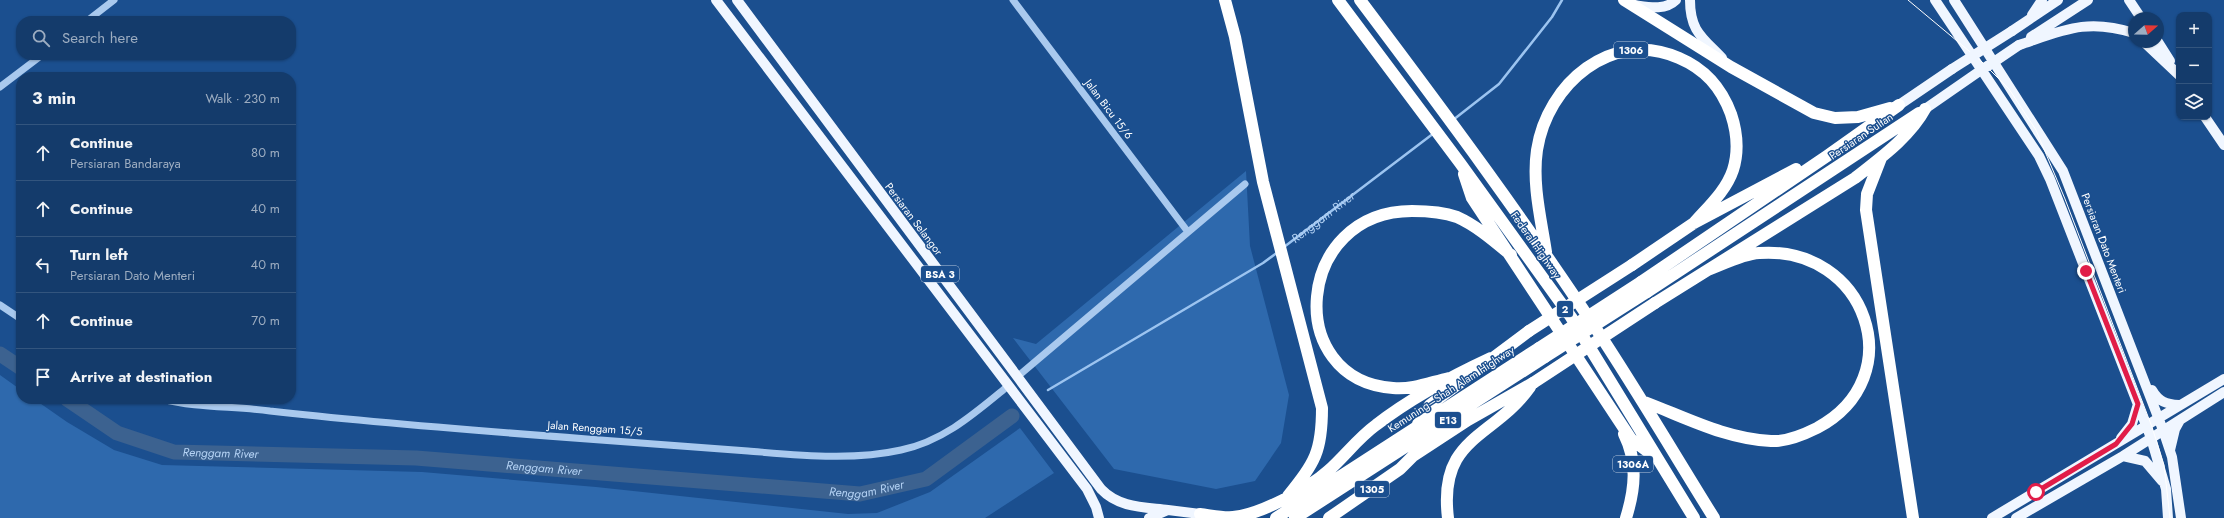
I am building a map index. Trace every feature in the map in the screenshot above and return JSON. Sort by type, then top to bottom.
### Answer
[{"type":"highway","points":[[1226,0],[1235,38],[1263,182],[1322,408],[1322,434],[1317,455],[1310,468],[1288,496]]},
{"type":"highway","name":"Federal Highway","points":[[1338,0],[1460,163],[1570,317],[1694,518]]},
{"type":"highway","name":"Federal Highway","points":[[1360,0],[1442,109],[1546,254],[1607,345],[1714,518]]},
{"type":"highway","points":[[1628,2],[1731,67],[1814,113],[1835,118],[1858,117],[1899,105]]},
{"type":"highway","name":"1306","points":[[1546,254],[1535,180],[1537,150],[1545,121],[1558,96],[1573,78],[1591,65],[1614,54],[1632,50],[1652,50],[1665,52],[1694,64],[1716,84],[1725,99],[1734,123],[1738,145],[1733,170],[1722,191],[1694,223]]},
{"type":"highway","name":"Persiaran Sultan","points":[[1644,287],[1899,105]]},
{"type":"highway","points":[[1375,467],[1413,456],[1468,420],[1533,383],[1655,303],[1834,192],[1881,158],[1918,121],[1925,109]]},
{"type":"highway","name":"Persiaran Sultan","points":[[1644,287],[1925,109]]},
{"type":"highway","points":[[1415,428],[1430,405],[1529,331],[1694,223],[1796,169],[1828,156]]},
{"type":"highway","points":[[1881,158],[1867,194],[1866,210],[1914,518]]},
{"type":"highway","points":[[1460,163],[1472,198],[1631,439],[1660,461]]},
{"type":"highway","points":[[1449,378],[1411,387],[1393,388],[1364,382],[1346,370],[1331,354],[1317,321],[1318,284],[1324,266],[1333,250],[1346,235],[1361,223],[1378,215],[1400,211],[1438,212],[1456,217],[1479,229],[1511,255]]},
{"type":"highway","points":[[1642,402],[1690,419],[1712,430],[1738,438],[1773,442],[1805,434],[1826,423],[1845,408],[1862,381],[1868,357],[1868,330],[1860,305],[1849,289],[1827,270],[1796,255],[1765,253],[1744,256],[1708,270]]},
{"type":"highway","name":"Kemuning–Shah Alam Highway","points":[[1276,518],[1347,479],[1375,467],[1542,353],[1644,287]]},
{"type":"highway","name":"Kemuning–Shah Alam Highway","points":[[1295,518],[1415,428],[1542,353]]},
{"type":"highway","points":[[1203,516],[1232,517],[1261,510],[1305,488],[1327,472],[1374,426],[1401,407],[1449,378],[1491,358]]},
{"type":"highway","points":[[1448,518],[1445,496],[1450,474],[1460,453],[1477,434],[1518,403],[1533,383]]},
{"type":"highway","name":"1306A","points":[[1614,412],[1626,438],[1632,457],[1635,475],[1632,500],[1626,518]]},
{"type":"highway","name":"1305","points":[[1329,518],[1400,469],[1413,456]]},
{"type":"main road","name":"BSA 3","points":[[716,0],[1087,489],[1096,507],[1099,518]]},
{"type":"main road","name":"Persiaran Selangor","points":[[737,0],[1095,482],[1109,497],[1124,504],[1203,516]]},
{"type":"main road","points":[[1628,2],[1658,8],[1666,6],[1676,0]]},
{"type":"main road","points":[[1690,0],[1690,16],[1696,31],[1731,67]]},
{"type":"main road","points":[[1935,0],[2039,156],[2151,438],[2165,483],[2168,518]]},
{"type":"main road","name":"Persiaran Dato Menteri","points":[[1954,0],[2063,171],[2159,418],[2170,451],[2181,518]]},
{"type":"main road","points":[[2028,20],[2042,0]]},
{"type":"main road","name":"Persiaran Sultan","points":[[1899,105],[2058,0]]},
{"type":"main road","name":"Persiaran Sultan","points":[[1925,109],[1981,69],[2088,0]]},
{"type":"main road","points":[[2129,0],[2137,12]]},
{"type":"main road","points":[[2019,45],[2078,26],[2111,26],[2128,31]]},
{"type":"main road","points":[[2150,48],[2176,72]]},
{"type":"main road","points":[[2162,48],[2176,70]]},
{"type":"main road","points":[[2207,120],[2224,145]]},
{"type":"main road","points":[[2140,371],[2157,399],[2166,404],[2179,405]]},
{"type":"main road","points":[[1992,518],[2224,379]]},
{"type":"main road","points":[[2016,518],[2123,456],[2224,392]]},
{"type":"main road","points":[[2116,444],[2132,424],[2138,404]]},
{"type":"main road","points":[[2170,451],[2175,429],[2185,416]]},
{"type":"main road","points":[[2123,456],[2145,461],[2165,483]]},
{"type":"main road","points":[[1149,518],[1168,510]]},
{"type":"street","points":[[93,16],[114,0]]},
{"type":"street","name":"Jalan Bicu 15/6","points":[[1013,0],[1188,232]]},
{"type":"street","points":[[20,72],[35,60]]},
{"type":"street","points":[[0,87],[16,75]]},
{"type":"street","points":[[1017,377],[1245,184]]},
{"type":"street","points":[[0,305],[16,316]]},
{"type":"street","name":"Jalan Renggam 15/5","points":[[194,404],[241,407],[343,419],[508,433],[782,454],[853,456],[900,450],[928,441],[963,423],[1008,386]]},
{"type":"shaded area","points":[[1246,171],[1250,246],[1289,395],[1281,443],[1255,481],[1216,489],[1114,469],[1013,338],[1036,344]]},
{"type":"shaded area","points":[[0,375],[16,386],[16,404],[41,404],[67,422],[114,450],[162,465],[422,472],[596,487],[848,514],[877,513],[930,492],[1020,428],[1054,473],[985,518],[0,518]]},
{"type":"waterway","name":"Renggam River","points":[[1453,120],[1499,84],[1552,17],[1562,0]]},
{"type":"waterway","name":"Renggam River","points":[[1284,247],[1434,133]]},
{"type":"waterway","name":"Renggam River","points":[[1048,390],[1263,263],[1278,252]]},
{"type":"waterway","name":"Renggam River","points":[[0,354],[16,365]]},
{"type":"waterway","name":"Renggam River","points":[[74,404],[117,433],[174,452],[416,458],[860,494],[926,479],[1012,416]]},
{"type":"tram line","points":[[1908,0],[1981,61],[2009,89],[2036,130],[2065,199],[2152,427],[2164,465],[2170,518]]},
{"type":"route","points":[[2036,492],[2116,444],[2132,424],[2138,404],[2086,271]]}]
